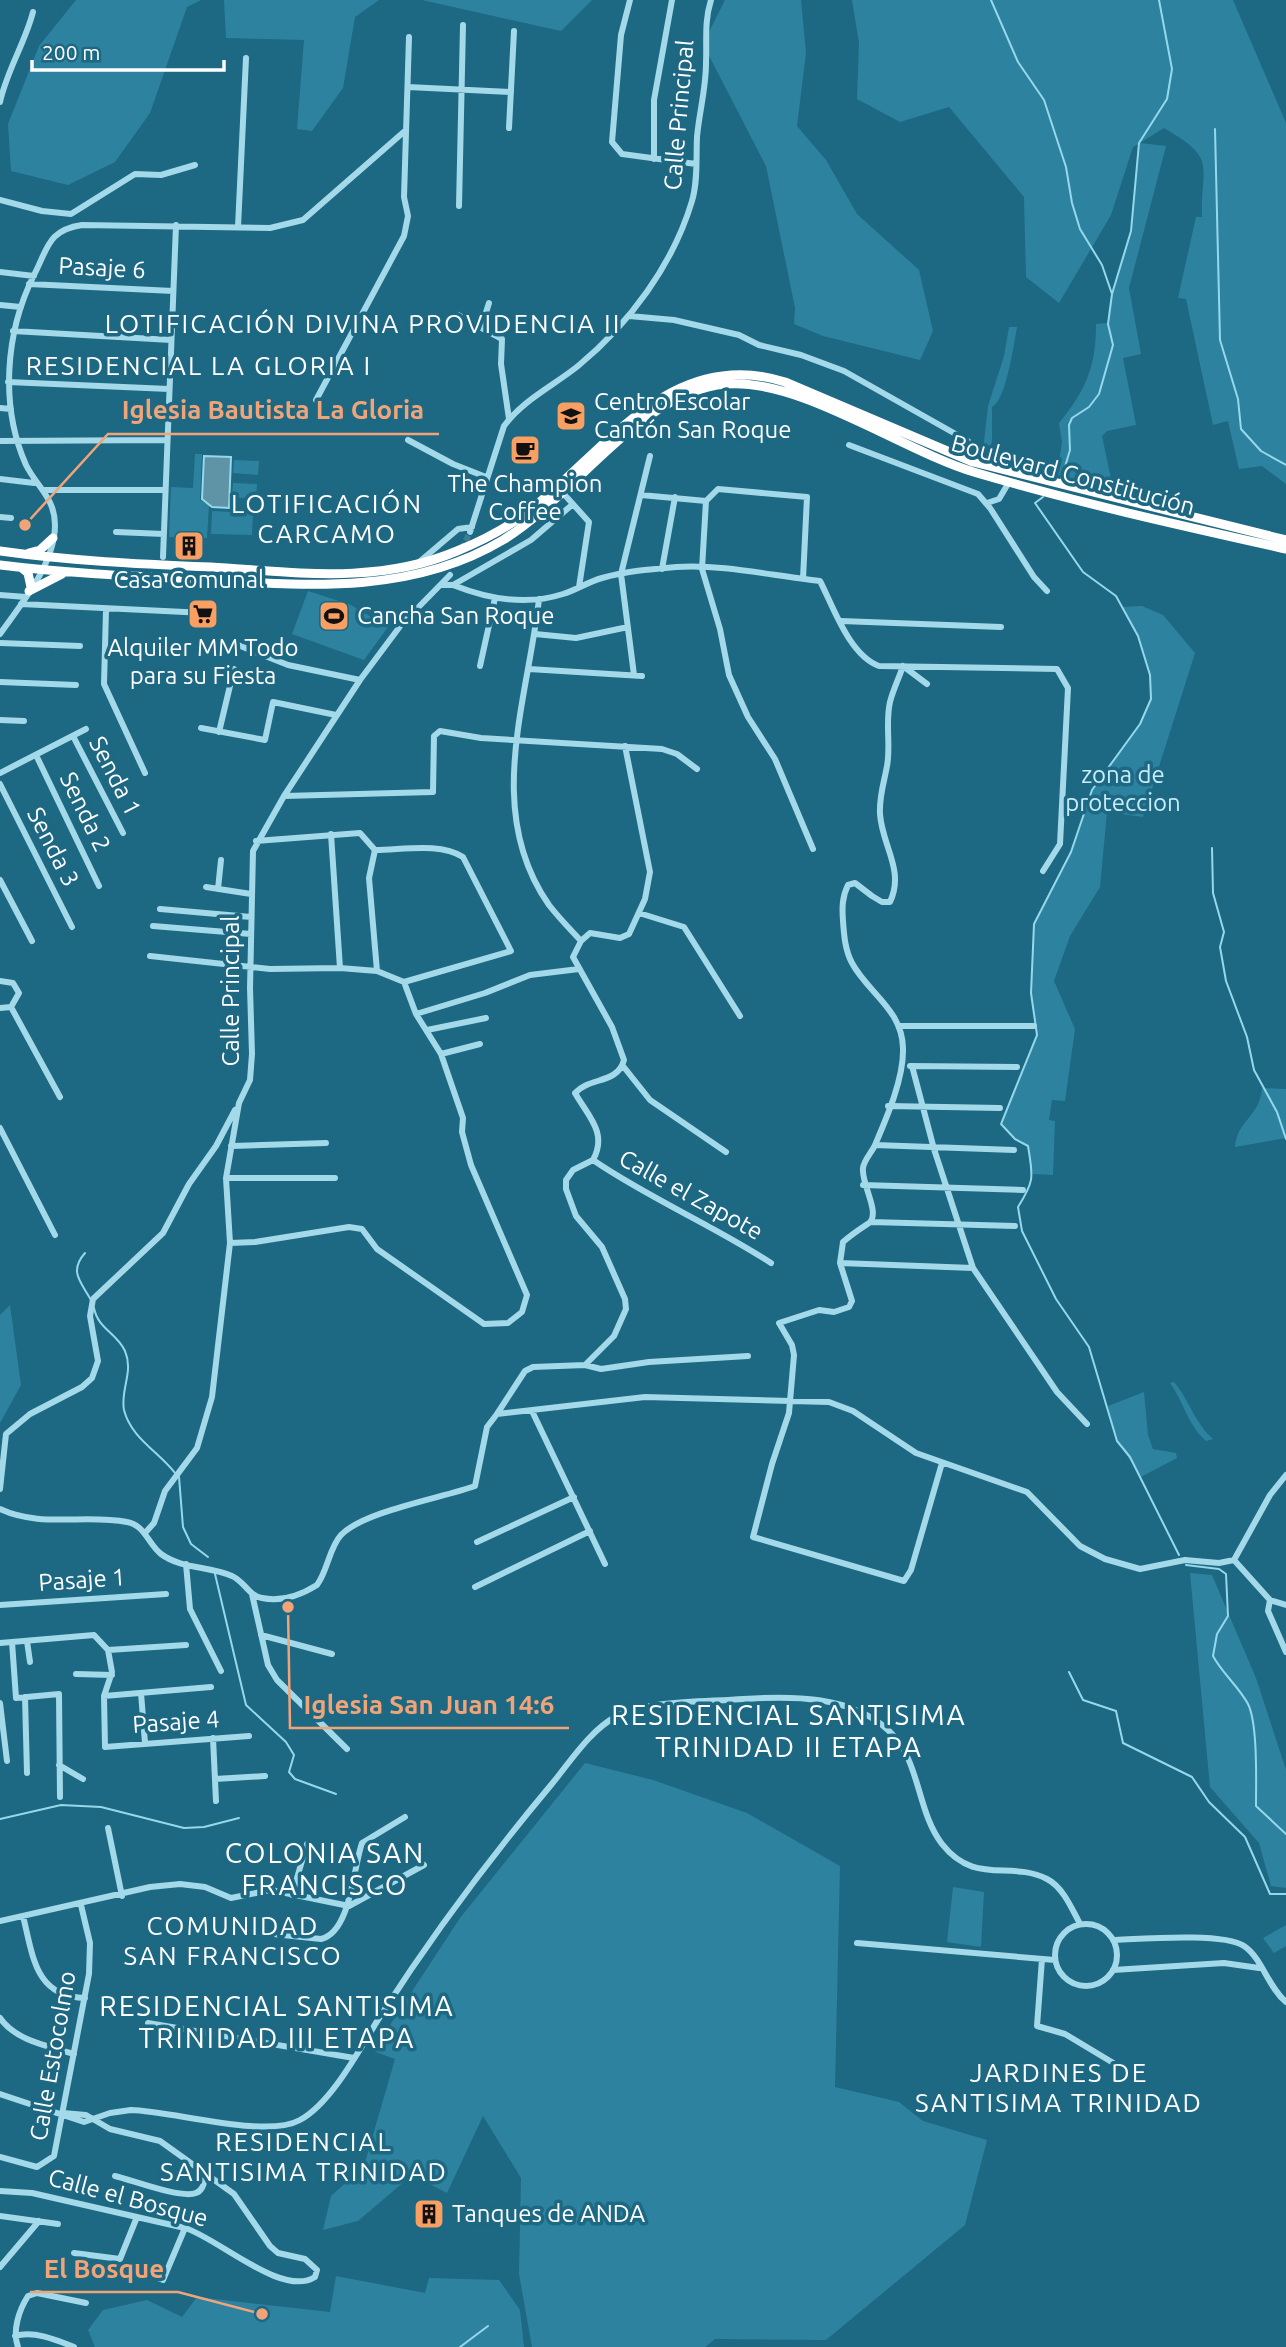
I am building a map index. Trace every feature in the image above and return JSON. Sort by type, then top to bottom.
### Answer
[{"type":"highway","name":"Boulevard Constitución","points":[[0,551],[71,561],[335,575],[376,573],[415,565],[469,546],[520,517],[663,395],[699,380],[727,375],[762,376],[785,382],[973,462],[1286,540]]},
{"type":"highway","name":"Boulevard Constitución","points":[[0,565],[64,573],[331,585],[393,580],[481,552],[522,527],[665,404],[698,389],[735,384],[780,389],[932,456],[1009,482],[1286,549]]},
{"type":"highway","points":[[23,554],[40,550],[53,538],[60,554],[71,561]]},
{"type":"highway","points":[[22,568],[28,573],[29,592],[64,573]]},
{"type":"street","points":[[631,0],[621,35],[612,142],[622,154],[696,164]]},
{"type":"street","points":[[654,159],[654,100],[672,0]]},
{"type":"street","name":"Calle Principal","points":[[415,565],[458,529],[471,530],[504,426],[509,419],[577,367],[629,316],[656,277],[675,242],[692,201],[706,77],[705,28],[710,0]]},
{"type":"street","points":[[0,102],[5,80],[27,36],[33,12]]},
{"type":"street","points":[[458,205],[463,25]]},
{"type":"street","points":[[509,128],[514,31]]},
{"type":"street","points":[[316,400],[404,236],[408,216],[404,197],[409,37]]},
{"type":"street","points":[[238,227],[246,58]]},
{"type":"street","points":[[408,87],[462,92],[511,92]]},
{"type":"street","points":[[34,483],[16,443],[5,378],[10,341],[21,307],[29,284],[53,237],[68,227],[176,225],[270,228],[303,220],[406,130]]},
{"type":"street","points":[[0,200],[42,211],[71,214],[135,174],[161,175],[195,165]]},
{"type":"street","points":[[68,227],[71,214]]},
{"type":"street","points":[[163,557],[176,225]]},
{"type":"street","points":[[0,272],[34,276]]},
{"type":"street","name":"Pasaje 6","points":[[29,284],[173,291]]},
{"type":"street","points":[[481,328],[489,303]]},
{"type":"street","points":[[0,305],[21,307]]},
{"type":"street","points":[[458,315],[502,339],[500,363],[509,419]]},
{"type":"street","points":[[629,316],[674,320],[739,335],[759,345],[802,355],[844,371],[968,441]]},
{"type":"street","points":[[13,331],[171,340]]},
{"type":"street","points":[[0,339],[10,341]]},
{"type":"street","points":[[5,378],[169,389]]},
{"type":"street","points":[[0,408],[10,409]]},
{"type":"street","points":[[0,441],[167,440]]},
{"type":"street","points":[[408,440],[453,464],[486,477]]},
{"type":"street","points":[[849,445],[978,494],[987,503],[1012,545],[1047,591]]},
{"type":"street","points":[[634,675],[621,574],[650,456]]},
{"type":"street","points":[[0,479],[34,483],[45,490],[53,507],[53,538],[46,558],[29,592],[0,633]]},
{"type":"street","points":[[987,503],[999,499],[1009,482]]},
{"type":"street","points":[[803,579],[807,498],[718,489],[706,501],[702,569],[720,629],[729,676],[748,717],[775,759],[813,849]]},
{"type":"street","points":[[45,490],[166,490]]},
{"type":"street","points":[[563,493],[589,522],[579,587]]},
{"type":"street","points":[[641,495],[706,501]]},
{"type":"street","points":[[662,569],[675,497]]},
{"type":"street","points":[[453,585],[531,540],[573,503]]},
{"type":"street","points":[[0,517],[11,518]]},
{"type":"street","points":[[116,532],[164,534]]},
{"type":"street","points":[[442,585],[453,585],[495,598],[538,599],[621,574],[662,569],[747,570],[820,581],[855,646],[872,663],[1057,669],[1068,688],[1060,844],[1043,871]]},
{"type":"street","name":"Calle Principal","points":[[145,1532],[154,1523],[165,1491],[197,1448],[212,1397],[230,1243],[226,1178],[239,1103],[250,1080],[251,863],[256,841],[360,680],[401,625],[450,575]]},
{"type":"street","points":[[0,594],[29,592]]},
{"type":"street","points":[[480,666],[495,598]]},
{"type":"street","points":[[538,599],[535,634],[514,739],[521,845],[549,904],[581,941]]},
{"type":"street","points":[[21,604],[205,614]]},
{"type":"street","points":[[106,610],[104,684],[145,773]]},
{"type":"street","points":[[841,621],[1001,627]]},
{"type":"street","points":[[535,634],[576,638],[628,626]]},
{"type":"street","points":[[0,643],[79,646]]},
{"type":"street","points":[[238,645],[288,665],[360,680]]},
{"type":"street","points":[[105,650],[132,652]]},
{"type":"street","points":[[903,666],[927,684]]},
{"type":"street","points":[[871,1223],[873,1204],[863,1185],[863,1166],[875,1145],[901,1065],[903,1047],[899,1026],[887,1004],[851,962],[845,942],[842,906],[848,885],[855,883],[882,902],[890,902],[896,890],[896,871],[885,844],[880,815],[881,784],[887,766],[890,703],[903,666]]},
{"type":"street","points":[[529,669],[642,676]]},
{"type":"street","points":[[219,732],[234,670]]},
{"type":"street","points":[[0,682],[76,685]]},
{"type":"street","points":[[201,728],[265,740],[273,702],[336,715]]},
{"type":"street","points":[[0,720],[23,721]]},
{"type":"street","points":[[0,773],[86,729]]},
{"type":"street","points":[[284,796],[433,792],[434,736],[440,730],[594,747],[625,746],[677,754],[697,769]]},
{"type":"street","name":"Senda 1","points":[[73,736],[123,833]]},
{"type":"street","points":[[625,746],[650,872],[645,899],[624,937],[595,932],[581,941],[573,957],[612,1027],[624,1060],[623,1066],[650,1100],[726,1152]]},
{"type":"street","name":"Senda 2","points":[[36,755],[99,886]]},
{"type":"street","name":"Senda 3","points":[[0,784],[72,927]]},
{"type":"street","points":[[150,956],[304,971],[340,968],[377,971],[404,982],[511,951],[463,856],[454,850],[375,850],[360,833],[256,841]]},
{"type":"street","points":[[331,834],[340,968]]},
{"type":"street","points":[[375,850],[369,878],[377,971]]},
{"type":"street","points":[[218,889],[221,860]]},
{"type":"street","points":[[0,880],[32,941]]},
{"type":"street","points":[[206,887],[251,894]]},
{"type":"street","points":[[160,909],[251,917]]},
{"type":"street","points":[[639,913],[684,927],[740,1016]]},
{"type":"street","points":[[153,926],[251,934]]},
{"type":"street","points":[[416,1014],[485,993],[530,975],[579,969]]},
{"type":"street","points":[[1,979],[13,983],[19,993],[11,1007]]},
{"type":"street","points":[[230,1243],[255,1242],[349,1227],[362,1229],[377,1249],[484,1324],[509,1323],[522,1312],[527,1295],[471,1165],[462,1132],[463,1118],[441,1054],[416,1014],[404,982]]},
{"type":"street","points":[[0,1008],[11,1007]]},
{"type":"street","points":[[11,1007],[60,1097]]},
{"type":"street","points":[[427,1030],[486,1018]]},
{"type":"street","points":[[899,1026],[1034,1026]]},
{"type":"street","points":[[441,1054],[480,1044]]},
{"type":"street","points":[[901,1065],[1017,1067]]},
{"type":"street","name":"Calle el Zapote","points":[[585,1365],[614,1336],[626,1309],[625,1299],[602,1247],[576,1216],[566,1189],[566,1180],[573,1170],[593,1160],[599,1142],[598,1130],[575,1093],[582,1087],[611,1077],[623,1066]]},
{"type":"street","points":[[912,1066],[934,1149],[973,1268],[1057,1392],[1087,1424]]},
{"type":"street","points":[[0,1489],[6,1434],[30,1414],[82,1387],[92,1378],[98,1361],[90,1316],[93,1299],[163,1233],[188,1184],[216,1146],[239,1103]]},
{"type":"street","points":[[888,1106],[1000,1108]]},
{"type":"street","points":[[0,1128],[55,1235]]},
{"type":"street","points":[[231,1146],[326,1143]]},
{"type":"street","points":[[875,1145],[1014,1150]]},
{"type":"street","name":"Calle el Zapote","points":[[593,1160],[631,1186],[733,1238],[771,1263]]},
{"type":"street","points":[[226,1178],[335,1178]]},
{"type":"street","points":[[863,1185],[1023,1191]]},
{"type":"street","points":[[942,1463],[911,1570],[904,1581],[758,1541],[753,1537],[791,1399],[794,1355],[792,1345],[779,1323],[819,1310],[834,1312],[849,1307],[852,1301],[840,1264],[844,1242],[871,1223],[1015,1226]]},
{"type":"street","points":[[840,1264],[973,1268]]},
{"type":"street","points":[[0,1508],[47,1520],[129,1522],[145,1532],[161,1553],[186,1564],[235,1577],[252,1594],[263,1598],[298,1595],[320,1583],[338,1539],[351,1528],[386,1512],[475,1486],[487,1427],[525,1371],[533,1367],[585,1365],[601,1369],[649,1362],[747,1356]]},
{"type":"street","points":[[497,1414],[645,1398],[820,1400],[845,1407],[906,1448],[1027,1492],[1080,1546],[1105,1559],[1140,1569],[1185,1560],[1219,1563],[1234,1560],[1270,1495],[1286,1475]]},
{"type":"street","points":[[532,1411],[605,1564]]},
{"type":"street","points":[[477,1542],[574,1497]]},
{"type":"street","points":[[475,1587],[590,1531]]},
{"type":"street","points":[[1234,1560],[1270,1600],[1286,1605]]},
{"type":"street","points":[[186,1564],[190,1609],[221,1671]]},
{"type":"street","name":"Pasaje 1","points":[[0,1605],[166,1594]]},
{"type":"street","points":[[252,1594],[268,1665],[277,1680],[347,1749]]},
{"type":"street","points":[[1270,1600],[1268,1611],[1286,1653]]},
{"type":"street","points":[[0,1643],[94,1635],[108,1650],[112,1675],[104,1696],[211,1687]]},
{"type":"street","points":[[261,1635],[332,1654]]},
{"type":"street","points":[[27,1641],[30,1662]]},
{"type":"street","points":[[12,1642],[16,1698],[59,1694],[60,1797]]},
{"type":"street","points":[[108,1650],[186,1645]]},
{"type":"street","points":[[76,1674],[112,1675]]},
{"type":"street","points":[[141,1693],[145,1743]]},
{"type":"street","name":"Pasaje 4","points":[[104,1696],[104,1746],[250,1736]]},
{"type":"street","points":[[25,1697],[27,1773]]},
{"type":"street","points":[[0,2094],[85,2122],[110,2113],[150,2111],[230,2124],[286,2126],[298,2122],[319,2106],[354,2058],[430,1940],[506,1839],[583,1746],[612,1719],[632,1711],[773,1698],[822,1702],[859,1709],[884,1727],[905,1751],[940,1841],[952,1855],[978,1870],[1048,1879],[1063,1895],[1080,1924]]},
{"type":"street","points":[[0,1703],[7,1761]]},
{"type":"street","points":[[213,1738],[216,1801]]},
{"type":"street","points":[[59,1765],[83,1779]]},
{"type":"street","points":[[215,1779],[265,1776]]},
{"type":"street","points":[[254,1932],[324,1938],[337,1929],[347,1906],[362,1843],[405,1817]]},
{"type":"street","points":[[108,1828],[122,1895]]},
{"type":"street","points":[[292,1895],[307,1844]]},
{"type":"street","points":[[0,1921],[150,1888],[180,1884],[205,1887],[233,1898],[271,1890],[347,1906],[424,1865]]},
{"type":"street","name":"Calle Estocolmo","points":[[0,2157],[37,2167],[54,2156],[85,1998],[90,1943],[81,1905]]},
{"type":"street","points":[[23,1916],[38,1972],[50,1987],[66,1997],[85,1998]]},
{"type":"street","points":[[1113,1970],[1116,1950],[1113,1940],[1102,1928],[1080,1924],[1063,1934],[1058,1941],[1055,1960],[1063,1976],[1082,1986],[1097,1984],[1113,1970],[1224,1963],[1259,1968]]},
{"type":"street","points":[[1113,1940],[1219,1938],[1244,1946],[1277,1994],[1286,2002]]},
{"type":"street","points":[[857,1943],[1055,1960]]},
{"type":"street","points":[[1042,1959],[1037,2026],[1065,2034],[1115,2064]]},
{"type":"street","points":[[0,2018],[8,2029],[32,2041],[74,2054]]},
{"type":"street","points":[[148,2023],[354,2058]]},
{"type":"street","points":[[91,2119],[110,2129],[160,2141],[206,2174],[201,2190],[195,2194],[115,2176]]},
{"type":"street","name":"Calle el Bosque","points":[[0,2191],[32,2193],[185,2228],[200,2233],[257,2269],[302,2282],[312,2279],[316,2274],[313,2264],[305,2259],[278,2253],[270,2246],[234,2194],[206,2174]]},
{"type":"street","points":[[0,2216],[58,2224]]},
{"type":"street","points":[[74,2253],[120,2259],[137,2217]]},
{"type":"street","points":[[0,2267],[39,2221]]},
{"type":"street","points":[[132,2270],[163,2280],[185,2228]]},
{"type":"street","points":[[18,2347],[15,2336],[22,2305],[28,2296],[37,2293],[86,2303]]},
{"type":"street","points":[[15,2336],[21,2334],[54,2339],[74,2347]]},
{"type":"green space","points":[[76,0],[201,0],[187,7],[150,113],[115,162],[68,185],[11,171],[8,124],[39,46]]},
{"type":"green space","points":[[224,0],[379,0],[355,17],[343,88],[312,131],[297,129],[304,40],[226,38]]},
{"type":"green space","points":[[422,0],[592,0],[561,31]]},
{"type":"green space","points":[[725,0],[801,0],[806,53],[797,126],[826,160],[857,214],[919,270],[933,331],[920,360],[823,336],[794,324],[795,308],[766,166],[703,44]]},
{"type":"green space","points":[[852,0],[1233,0],[1286,123],[1286,464],[1270,456],[1286,466],[1286,484],[1262,466],[1239,469],[1228,421],[1213,425],[1186,299],[1178,298],[1196,217],[1202,217],[1203,165],[1193,148],[1164,128],[1140,143],[1166,146],[1129,288],[1141,354],[1123,358],[1136,425],[1107,431],[1102,436],[1113,488],[1057,475],[1062,442],[1059,423],[1083,389],[1088,377],[1094,353],[1096,324],[1108,323],[1112,294],[1131,231],[1139,144],[1133,147],[1111,215],[1059,303],[1026,277],[1024,197],[949,107],[900,122],[857,99],[859,43]]},
{"type":"green space","points":[[1009,327],[1017,327],[1011,358],[1001,394],[992,407],[992,440],[988,460],[982,459],[988,406],[1004,356]]},
{"type":"green space","points":[[195,454],[202,454],[200,500],[209,505],[207,538],[169,537],[171,487],[193,488]]},
{"type":"green space","points":[[234,460],[259,461],[258,475],[233,473]]},
{"type":"green space","points":[[233,483],[257,484],[256,499],[232,497]]},
{"type":"green space","points":[[212,511],[253,513],[252,535],[211,534]]},
{"type":"green space","name":"Cancha San Roque","points":[[308,591],[351,605],[388,627],[364,660],[292,634]]},
{"type":"green space","name":"zona de proteccion","points":[[1142,606],[1163,615],[1195,653],[1143,817],[1107,812],[1100,887],[1070,936],[1054,981],[1075,1029],[1065,1101],[1052,1100],[1049,1120],[1055,1121],[1053,1175],[1032,1174],[1028,1146],[1015,1139],[1001,1124],[1037,1035],[1031,993],[1034,924],[1071,852],[1092,790],[1140,724],[1151,699],[1150,675],[1138,636],[1122,607]]},
{"type":"green space","points":[[1262,1088],[1286,1089],[1286,1138],[1235,1147],[1240,1130],[1257,1106]]},
{"type":"green space","points":[[10,1305],[21,1385],[0,1423],[0,1315]]},
{"type":"green space","points":[[1174,1382],[1201,1426],[1213,1439],[1206,1441],[1194,1427],[1170,1383]]},
{"type":"green space","points":[[1144,1392],[1148,1435],[1153,1449],[1176,1453],[1177,1458],[1141,1477],[1116,1439],[1108,1406]]},
{"type":"green space","points":[[1190,1573],[1212,1575],[1256,1678],[1286,1770],[1286,1888],[1271,1886],[1259,1843],[1210,1787]]},
{"type":"green space","points":[[585,1763],[653,1780],[747,1813],[840,1866],[835,2087],[899,2102],[923,2121],[987,2140],[965,2225],[826,2340],[715,2339],[705,2347],[532,2347],[519,2274],[521,2178],[483,2116],[447,2193],[412,2175],[358,2221],[323,2230],[331,2196],[364,2166],[395,2059],[373,2051],[460,1918]]},
{"type":"green space","points":[[953,1887],[984,1892],[981,1947],[947,1942]]},
{"type":"green space","points":[[1286,1925],[1286,1946],[1274,1953],[1263,1938]]},
{"type":"green space","points":[[336,2276],[425,2293],[429,2278],[499,2280],[520,2310],[524,2347],[95,2347],[88,2330],[103,2310],[147,2300],[182,2317],[197,2297],[330,2312]]},
{"type":"shaded area","points":[[204,456],[231,457],[229,508],[212,507],[202,499]]},
{"type":"waterway","points":[[991,0],[1018,62],[1044,100],[1066,167],[1080,229],[1102,265],[1112,294]]},
{"type":"waterway","points":[[1061,480],[1070,450],[1069,425],[1072,418],[1089,407],[1099,394],[1113,345],[1108,324],[1112,294],[1131,231],[1139,143],[1167,99],[1172,69],[1159,0]]},
{"type":"waterway","points":[[1215,129],[1220,340],[1238,399],[1241,429],[1261,451],[1286,465]]},
{"type":"waterway","points":[[1043,497],[1035,503],[1083,572],[1116,596],[1138,636],[1150,675],[1151,699],[1140,724],[1092,790],[1071,852],[1034,924],[1031,993],[1037,1035],[1001,1124],[1015,1139],[1028,1146],[1031,1178],[1018,1207],[1022,1231],[1056,1299],[1089,1347],[1117,1441],[1130,1457],[1179,1555]]},
{"type":"waterway","points":[[1212,848],[1213,893],[1224,932],[1220,947],[1226,981],[1247,1037],[1254,1070],[1277,1112],[1286,1139]]},
{"type":"waterway","points":[[85,1253],[80,1259],[77,1271],[91,1300]]},
{"type":"waterway","points":[[94,1308],[99,1321],[125,1351],[128,1374],[123,1403],[128,1420],[139,1437],[175,1473]]},
{"type":"waterway","points":[[179,1477],[183,1527],[191,1544],[208,1557]]},
{"type":"waterway","points":[[1186,1565],[1219,1569],[1226,1574],[1228,1616],[1217,1634],[1213,1656],[1244,1698],[1251,1713],[1256,1754],[1256,1806],[1286,1834]]},
{"type":"waterway","points":[[215,1574],[246,1705],[286,1742],[294,1755],[289,1772],[295,1779],[336,1794]]},
{"type":"waterway","points":[[1069,1672],[1083,1700],[1116,1711],[1123,1743],[1192,1777],[1209,1802],[1245,1837],[1270,1894],[1286,1894]]},
{"type":"waterway","points":[[0,1819],[61,1805],[101,1807],[184,1828],[204,1827],[239,1818]]},
{"type":"waterway","points":[[460,2347],[488,2326]]},
{"type":"tunnel","points":[[462,549],[470,532]]},
{"type":"place","name":"Centro Escolar Cantón San Roque","points":[[571,416]]},
{"type":"place","name":"The Champion Coffee","points":[[525,450]]},
{"type":"place","name":"Iglesia Bautista La Gloria","points":[[25,525]]},
{"type":"place","name":"Casa Comunal","points":[[189,546]]},
{"type":"place","name":"Alquiler MM Todo para su Fiesta","points":[[203,614]]},
{"type":"place","name":"Cancha San Roque","points":[[334,616]]},
{"type":"place","name":"Iglesia San Juan 14:6","points":[[288,1607]]},
{"type":"place","name":"Tanques de ANDA","points":[[429,2214]]},
{"type":"place","name":"El Bosque","points":[[262,2314]]},
{"type":"district","name":"LOTIFICACIÓN DIVINA PROVIDENCIA II","points":[[363,324]]},
{"type":"district","name":"RESIDENCIAL LA GLORIA I","points":[[199,366]]},
{"type":"district","name":"LOTIFICACIÓN CARCAMO","points":[[327,519]]},
{"type":"district","name":"RESIDENCIAL SANTISIMA TRINIDAD II ETAPA","points":[[789,1731]]},
{"type":"district","name":"COLONIA SAN FRANCISCO","points":[[325,1869]]},
{"type":"district","name":"COMUNIDAD SAN FRANCISCO","points":[[233,1941]]},
{"type":"district","name":"RESIDENCIAL SANTISIMA TRINIDAD III ETAPA","points":[[277,2022]]},
{"type":"district","name":"JARDINES DE SANTISIMA TRINIDAD","points":[[1059,2088]]},
{"type":"district","name":"RESIDENCIAL SANTISIMA TRINIDAD","points":[[304,2157]]}]
